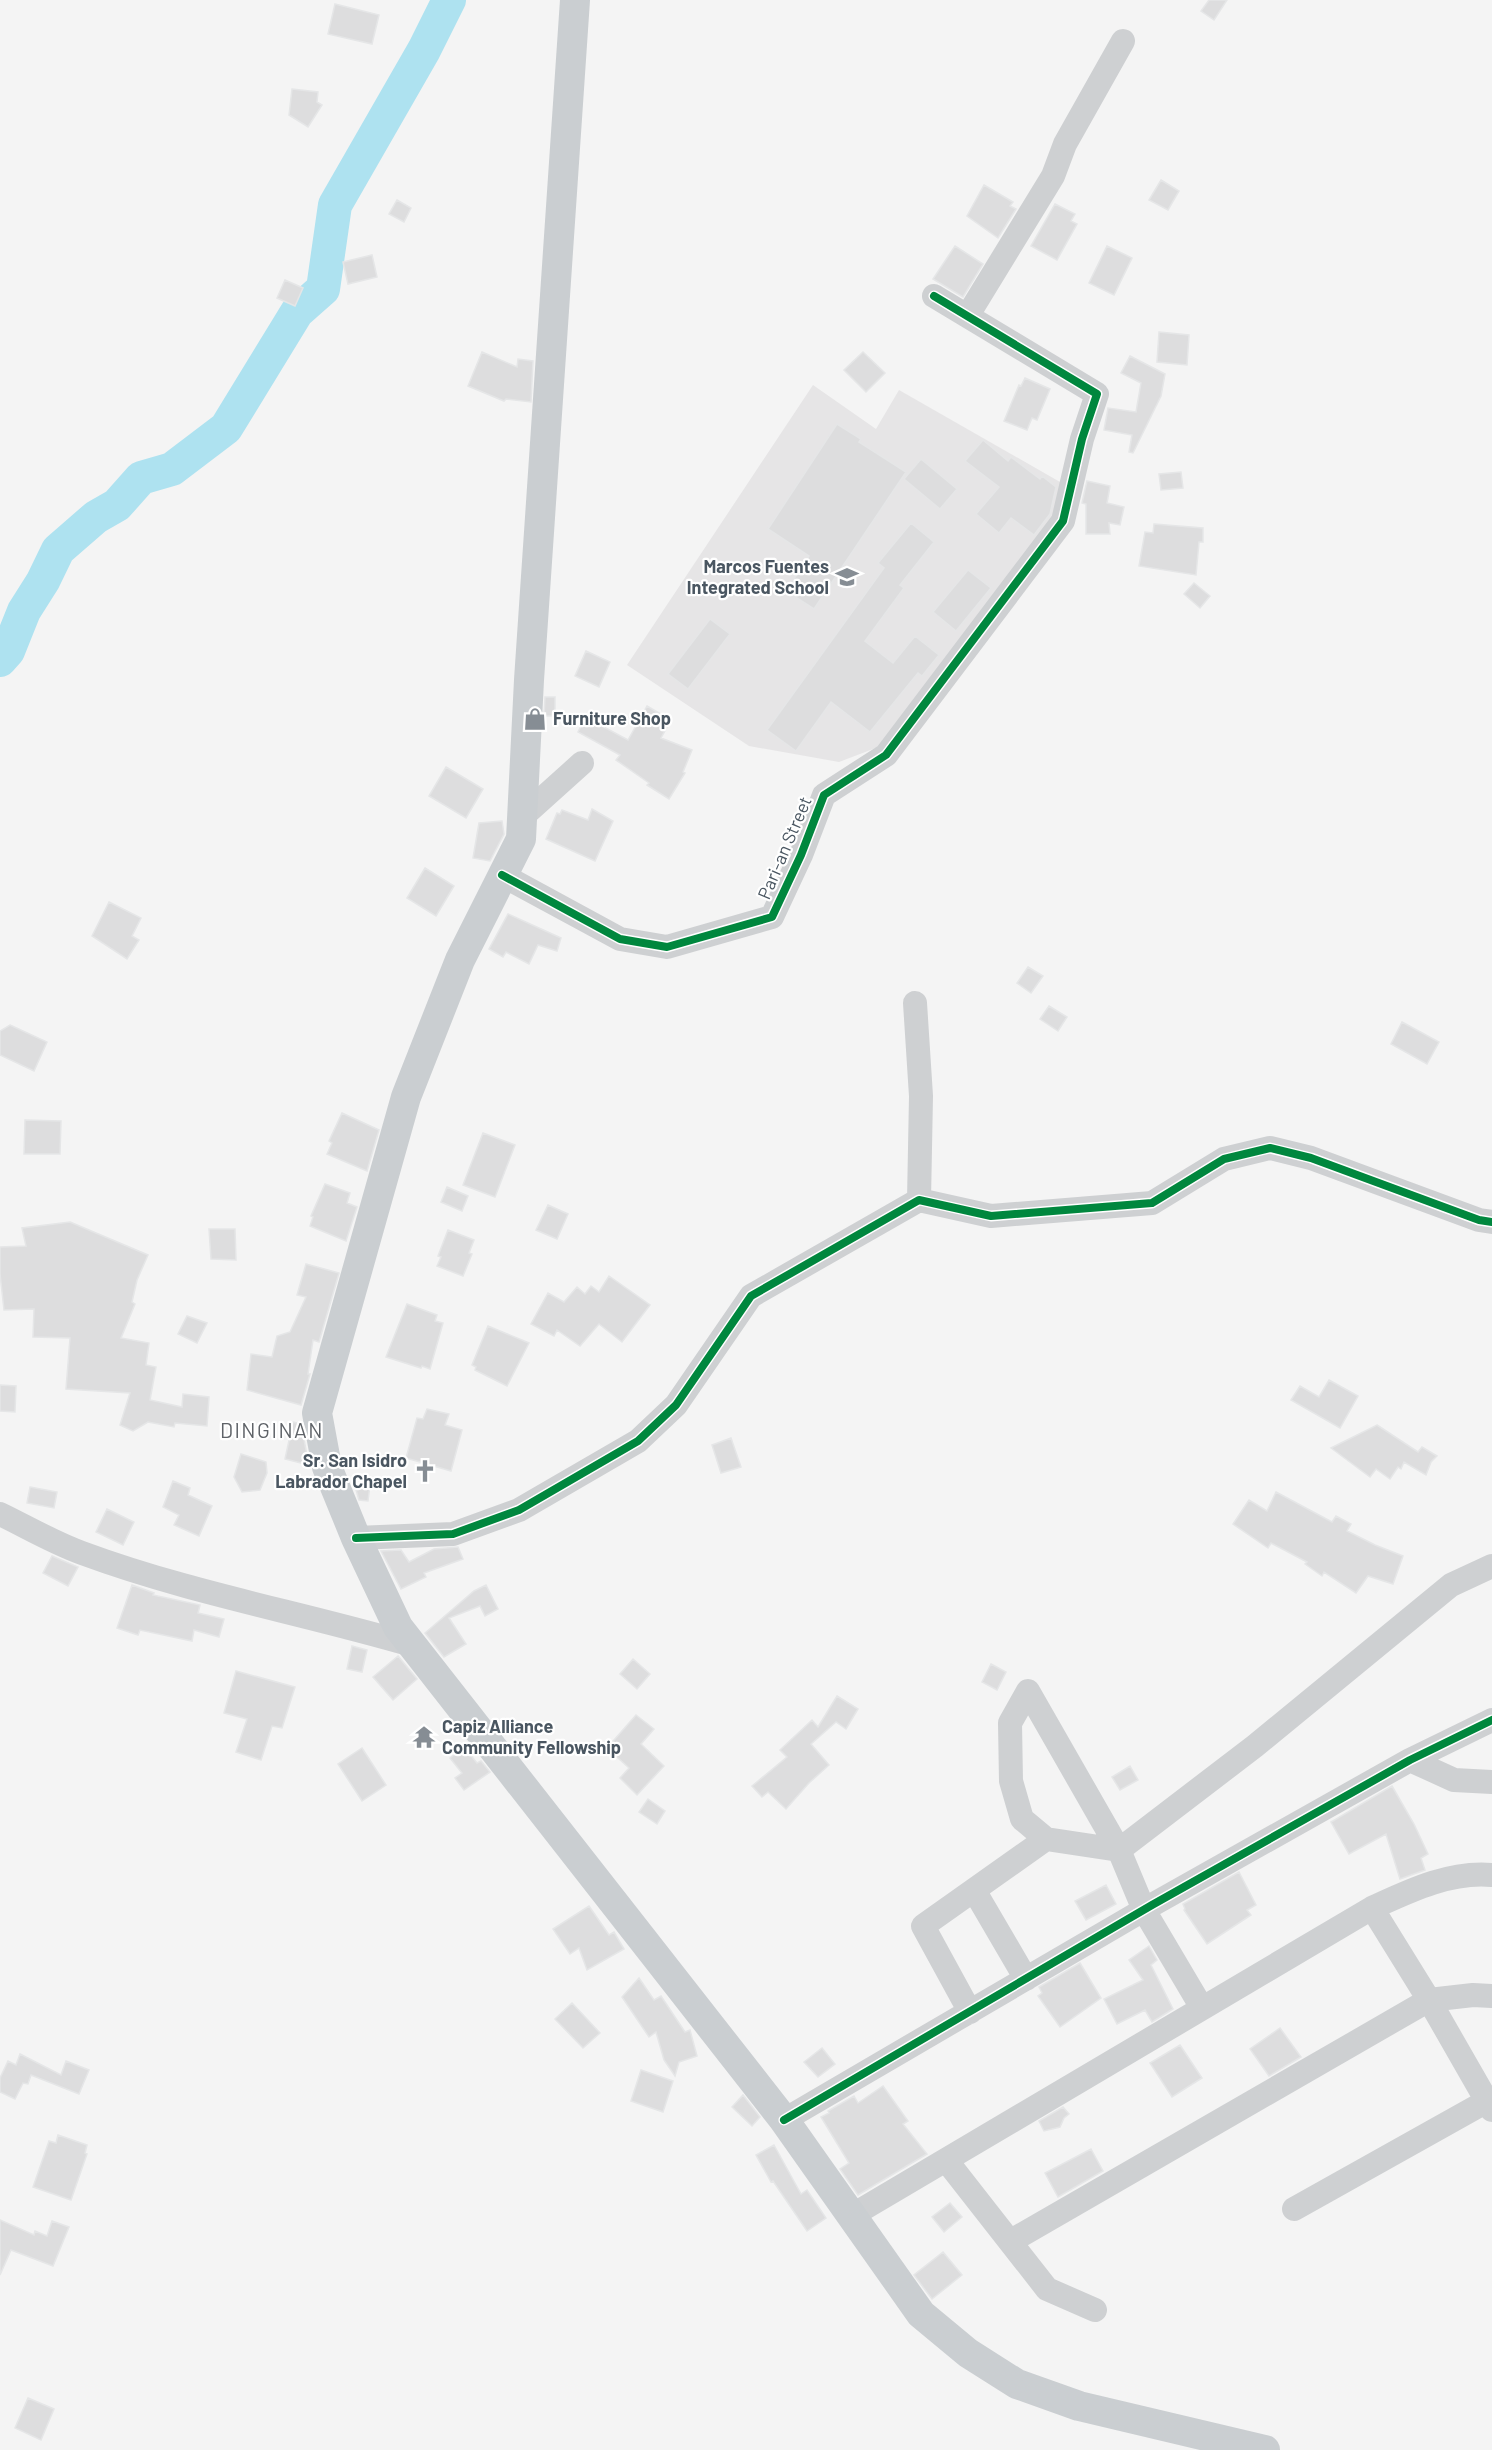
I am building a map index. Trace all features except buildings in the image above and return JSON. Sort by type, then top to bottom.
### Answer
[{"type":"main road","points":[[575,0],[520,839],[460,960],[406,1097],[317,1413],[327,1467],[356,1538],[398,1628],[784,2120],[921,2314],[968,2353],[1017,2384],[1079,2406],[1265,2450]]},
{"type":"street","points":[[934,296],[968,315],[1053,176],[1065,144],[1123,41]]},
{"type":"street","name":"Pari-an Street","points":[[502,874],[620,939],[667,947],[772,917],[801,855],[824,795],[886,755],[1064,521],[1082,439],[1097,394],[968,315]]},
{"type":"street","points":[[522,816],[582,763]]},
{"type":"street","points":[[915,1003],[921,1096],[919,1200]]},
{"type":"street","points":[[356,1538],[453,1534],[519,1510],[638,1441],[676,1405],[751,1296],[919,1200],[991,1216],[1152,1203],[1224,1159],[1270,1148],[1311,1158],[1479,1220],[1492,1222]]},
{"type":"street","points":[[0,1514],[81,1553],[194,1589],[412,1645]]},
{"type":"street","points":[[1202,2008],[1144,1910],[1119,1850],[1028,1690],[1010,1723],[1011,1781],[1022,1820],[1046,1839],[1119,1850],[1255,1746],[1450,1585],[1492,1566]]},
{"type":"street","points":[[784,2120],[1144,1910],[1410,1760],[1492,1720]]},
{"type":"street","points":[[1410,1760],[1454,1780],[1492,1782]]},
{"type":"street","points":[[970,2012],[923,1926],[1046,1839]]},
{"type":"street","points":[[851,2216],[1372,1908],[1406,1892],[1443,1880],[1480,1874],[1492,1875]]},
{"type":"street","points":[[974,1890],[1026,1979]]},
{"type":"street","points":[[1294,2209],[1489,2106],[1429,2000],[1372,1908]]},
{"type":"street","points":[[1011,2241],[1429,2000],[1473,1995],[1492,1996]]},
{"type":"street","points":[[946,2160],[1047,2289],[1095,2310]]},
{"type":"shaded area","name":"Marcos Fuentes Integrated School","points":[[813,385],[876,429],[899,390],[1074,490],[881,746],[839,762],[749,746],[627,665]]},
{"type":"waterway","points":[[0,660],[8,651],[24,611],[43,581],[58,550],[96,517],[117,505],[141,478],[172,469],[226,428],[297,312],[323,289],[335,205],[424,50],[449,0]]},
{"type":"cycle path","points":[[502,875],[620,939],[667,947],[772,917],[801,855],[824,795],[886,755],[1063,521],[1082,439],[1097,394],[934,296]]},
{"type":"cycle path","points":[[356,1538],[453,1534],[519,1510],[638,1441],[676,1405],[751,1296],[919,1200],[991,1216],[1152,1203],[1224,1159],[1270,1148],[1311,1158],[1479,1220],[1492,1222]]},
{"type":"cycle path","points":[[784,2120],[1152,1905],[1410,1760],[1492,1720]]},
{"type":"place","name":"Marcos Fuentes Integrated School","points":[[847,577]]},
{"type":"place","name":"Furniture Shop","points":[[535,719]]},
{"type":"place","name":"Sr. San Isidro Labrador Chapel","points":[[425,1471]]},
{"type":"place","name":"Capiz Alliance Community Fellowship","points":[[424,1737]]},
{"type":"district","name":"DINGINAN","points":[[272,1431]]}]
